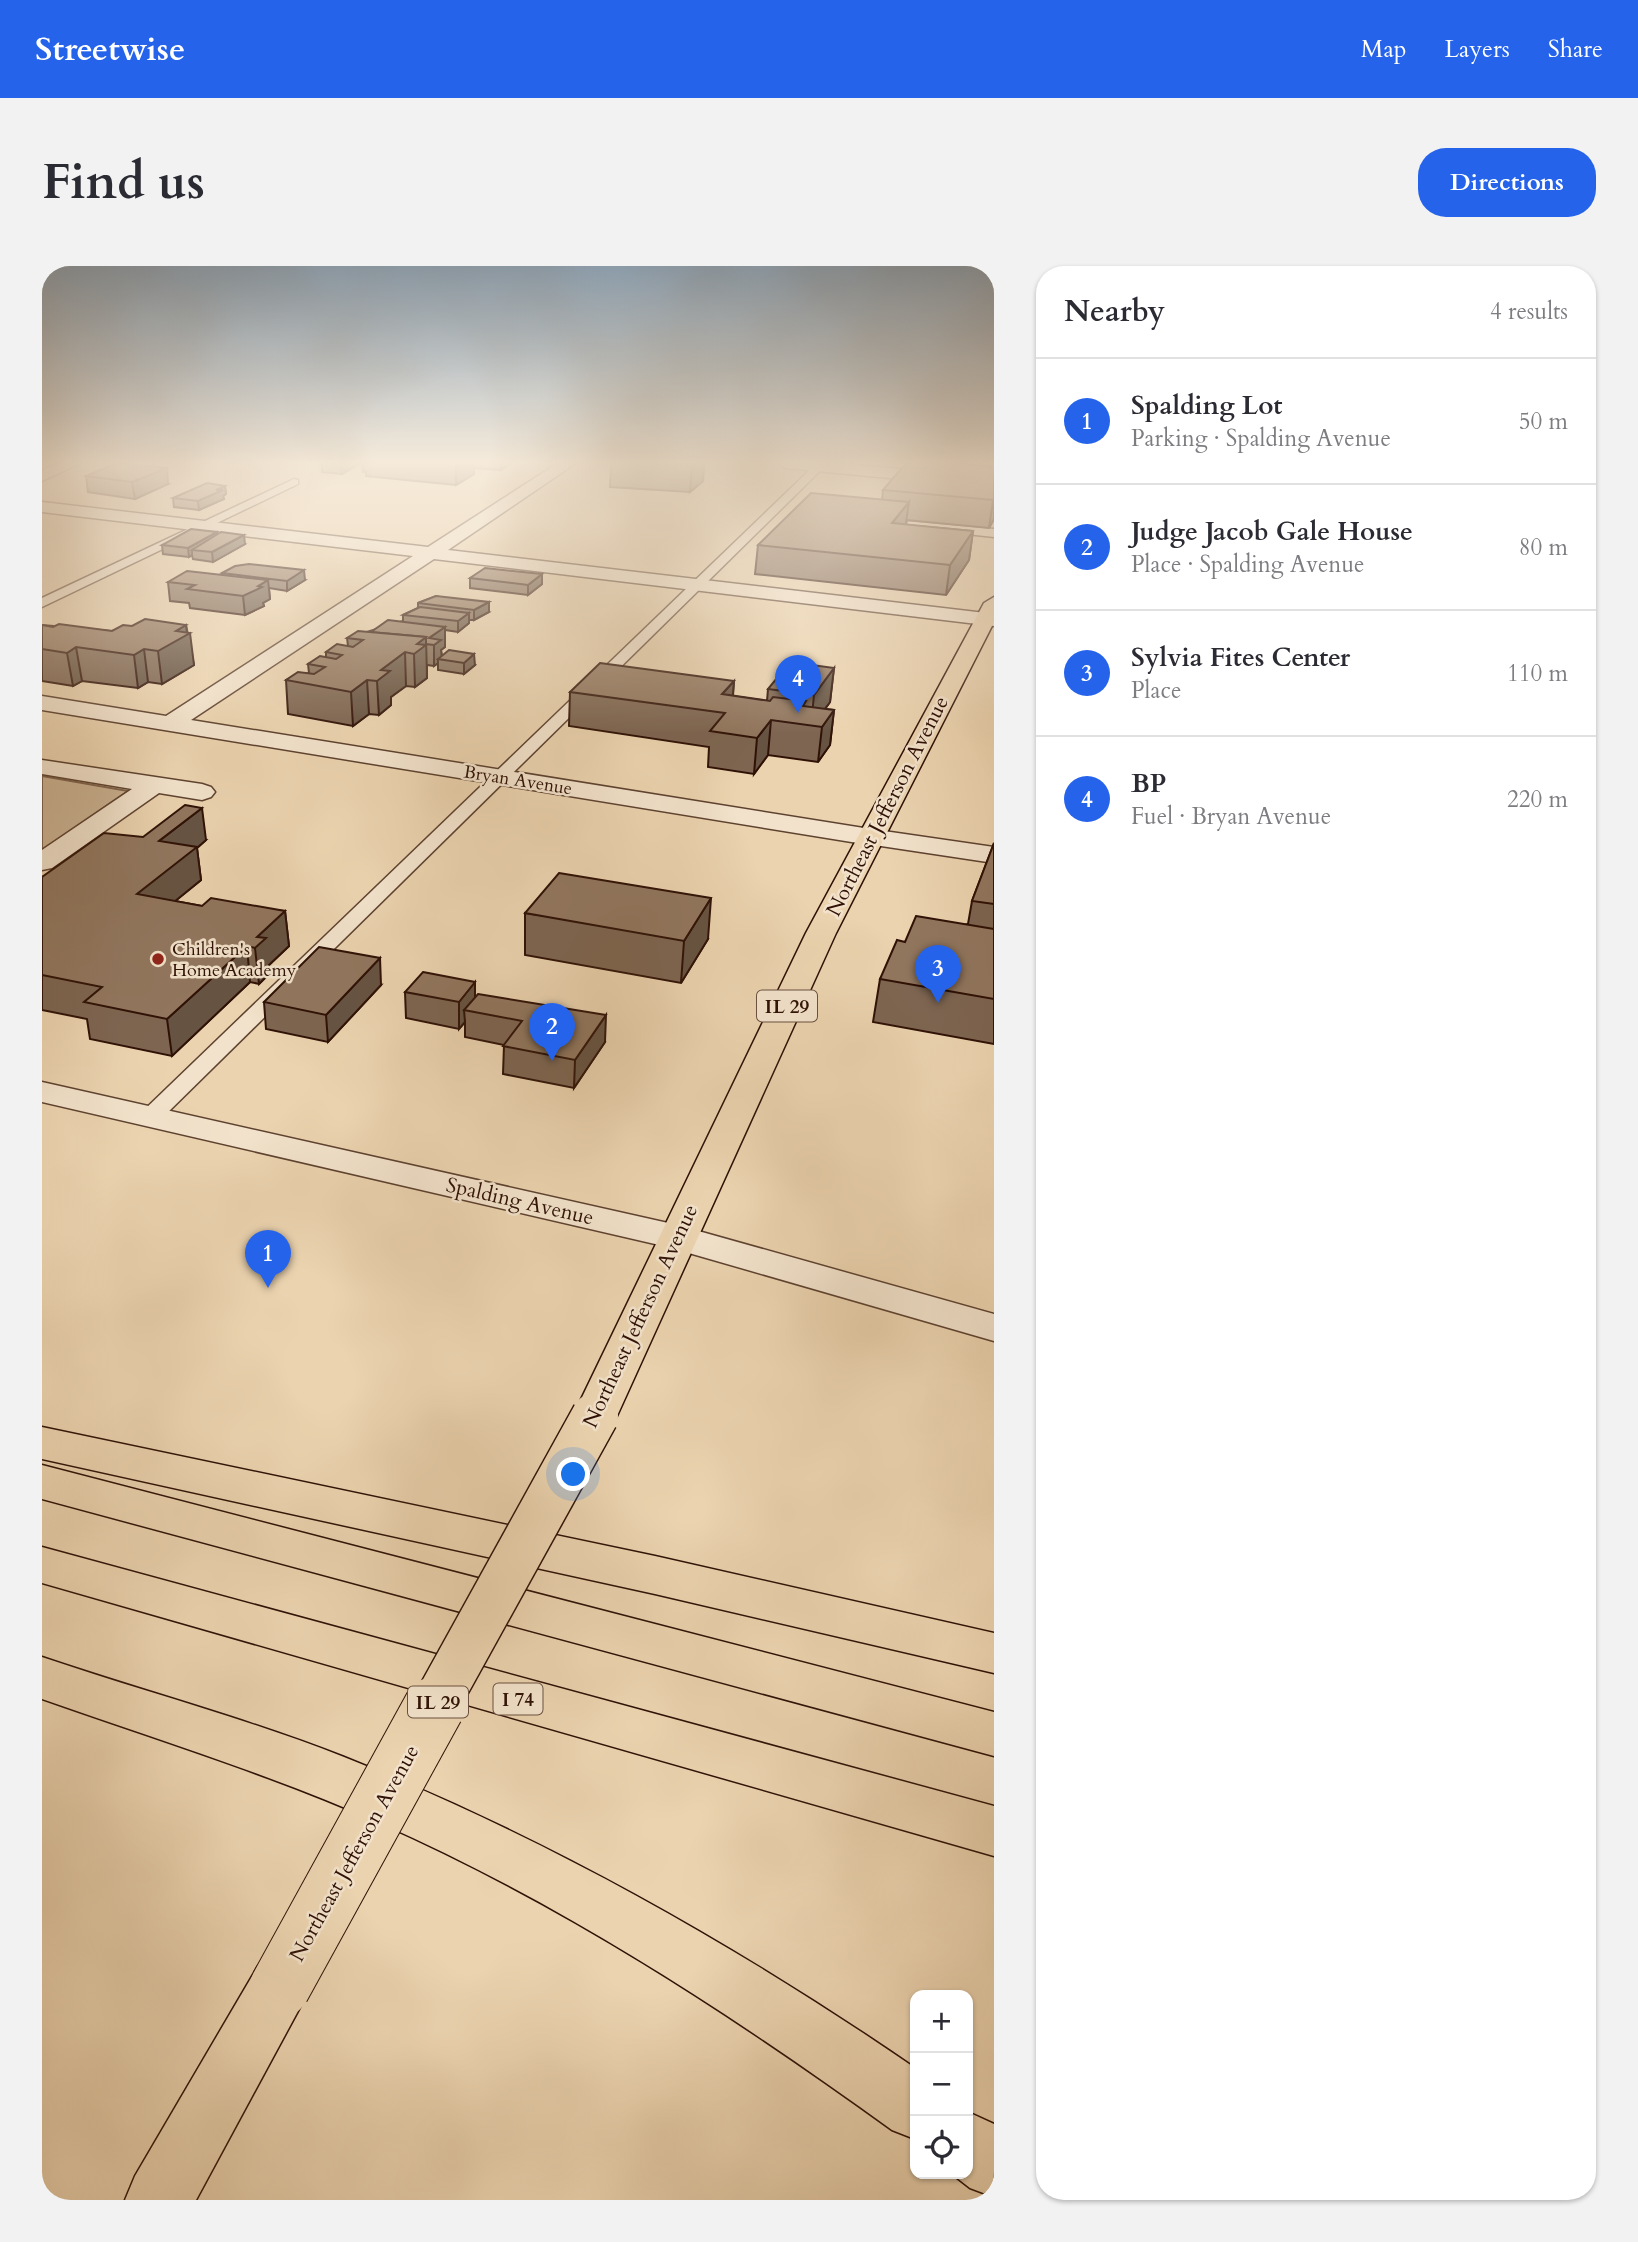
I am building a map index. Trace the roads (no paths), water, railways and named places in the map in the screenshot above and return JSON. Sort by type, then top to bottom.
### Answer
[{"type":"main road","name":"Northeast Jefferson Avenue","points":[[159,2200],[280,1987],[595,1416],[821,933],[991,614]]},
{"type":"main road","points":[[42,1443],[655,1575],[994,1653]]},
{"type":"main road","points":[[42,1482],[994,1734]]},
{"type":"main road","name":"I 74","points":[[42,1565],[994,1831]]},
{"type":"main road","points":[[42,1678],[223,1736],[323,1774],[567,1885],[742,1991],[910,2104]]},
{"type":"main road","points":[[973,2149],[994,2164]]},
{"type":"street","points":[[171,723],[434,553]]},
{"type":"street","points":[[436,553],[991,614]]},
{"type":"street","name":"Bryan Avenue","points":[[42,703],[994,855]]},
{"type":"street","points":[[42,767],[202,792]]},
{"type":"street","points":[[42,862],[154,785]]},
{"type":"street","name":"Spalding Avenue","points":[[42,1092],[677,1237],[994,1328]]},
{"type":"lane","points":[[42,603],[146,553]]},
{"type":"lane","points":[[150,1116],[731,553]]},
{"type":"place","name":"BP","points":[[798,713]]},
{"type":"place","name":"Children's Home Academy","points":[[158,959]]},
{"type":"place","name":"Sylvia Fites Center","points":[[938,1003]]},
{"type":"place","name":"Judge Jacob Gale House","points":[[552,1061]]},
{"type":"place","name":"Spalding Lot","points":[[268,1288]]}]
